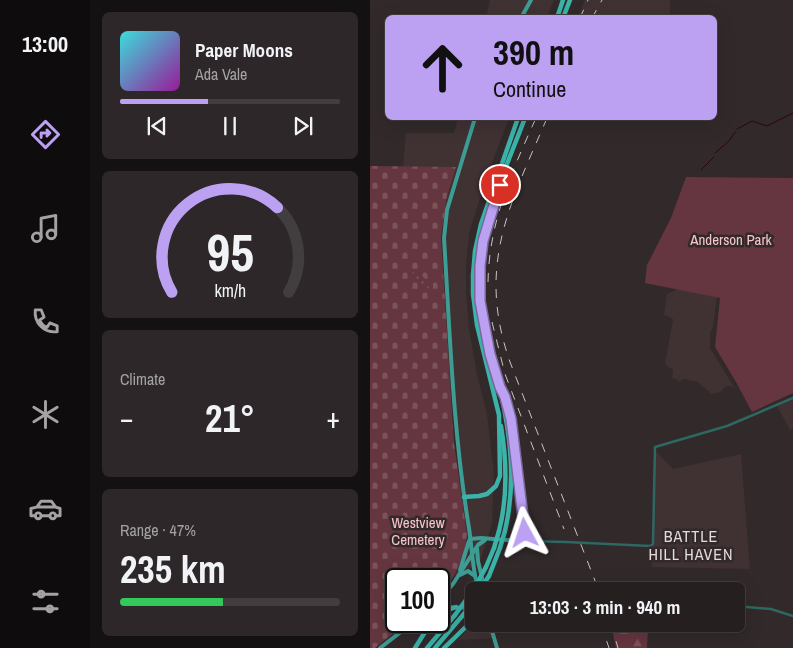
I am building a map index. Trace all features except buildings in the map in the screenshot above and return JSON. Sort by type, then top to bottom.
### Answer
[{"type":"highway","points":[[558,15],[563,0]]},
{"type":"highway","points":[[564,15],[570,0]]},
{"type":"highway","points":[[427,648],[474,589],[486,567],[499,531],[504,505],[506,474],[504,443],[476,318],[474,263],[477,237],[485,207],[517,120]]},
{"type":"highway","points":[[486,582],[506,531],[512,494],[512,467],[510,439],[500,387],[490,354],[481,310],[479,285],[480,259],[492,208],[524,120]]},
{"type":"highway","points":[[500,387],[511,419],[525,531],[530,541]]},
{"type":"highway","points":[[464,496],[483,496],[493,490],[498,481],[500,473],[499,415]]},
{"type":"highway","points":[[519,541],[523,538],[525,531]]},
{"type":"highway","points":[[450,609],[456,607]]},
{"type":"highway","points":[[435,648],[465,614]]},
{"type":"highway","points":[[444,648],[465,628]]},
{"type":"highway","points":[[415,648],[424,633]]},
{"type":"main road","points":[[523,15],[531,0]]},
{"type":"main road","points":[[474,120],[446,210],[444,232],[458,445],[472,554],[471,561],[477,582]]},
{"type":"main road","points":[[470,539],[475,537],[519,541]]},
{"type":"main road","points":[[470,539],[491,539]]},
{"type":"main road","points":[[459,576],[470,539]]},
{"type":"main road","points":[[450,587],[478,545],[484,540]]},
{"type":"main road","points":[[478,545],[480,582]]},
{"type":"main road","points":[[472,554],[475,557],[479,582]]},
{"type":"main road","points":[[459,576],[468,571],[475,576]]},
{"type":"main road","points":[[450,607],[465,607]]},
{"type":"main road","points":[[492,632],[497,648]]},
{"type":"main road","points":[[380,648],[399,633]]},
{"type":"street","points":[[519,541],[650,546],[653,544],[655,447],[726,426],[793,398]]},
{"type":"street","points":[[745,607],[771,609],[793,616]]},
{"type":"shaded area","points":[[490,0],[554,0],[548,15],[487,15]]},
{"type":"shaded area","points":[[585,0],[670,0],[670,15],[579,15]]},
{"type":"shaded area","points":[[457,120],[508,120],[487,176],[469,233],[466,265],[469,329],[487,414],[494,473],[492,524],[479,564],[454,576],[465,552],[467,534],[460,473],[449,315],[444,212],[447,196],[403,166],[406,133],[454,133]]},
{"type":"shaded area","points":[[678,289],[717,297],[713,327],[710,333],[710,348],[735,389],[731,386],[726,386],[720,392],[711,394],[698,382],[684,379],[678,382],[678,380],[672,378],[673,370],[665,363],[673,319],[664,315],[667,294]]},
{"type":"shaded area","points":[[793,399],[793,429],[790,430],[777,406]]},
{"type":"shaded area","points":[[654,449],[673,469],[741,454],[750,569],[652,567]]},
{"type":"shaded area","points":[[465,632],[494,632],[496,638],[458,640]]},
{"type":"green space","name":"Westview Cemetery","points":[[370,166],[456,167],[447,196],[441,237],[454,443],[467,534],[465,552],[450,581],[450,568],[385,568],[385,633],[394,633],[375,648],[370,648]]},
{"type":"green space","name":"Anderson Park","points":[[686,177],[793,178],[793,393],[752,412],[715,347],[720,298],[645,283],[647,265],[671,218]]},
{"type":"green space","points":[[414,270],[433,285],[433,289],[429,289],[411,276]]},
{"type":"green space","points":[[613,632],[648,632],[647,648],[616,648]]},
{"type":"waterway","points":[[737,129],[752,121],[767,126],[793,113]]},
{"type":"waterway","points":[[715,153],[729,141],[735,132]]},
{"type":"waterway","points":[[701,170],[714,157]]},
{"type":"railway","points":[[581,15],[588,0]]},
{"type":"railway","points":[[594,15],[602,0]]},
{"type":"railway","points":[[488,282],[489,260],[503,197],[535,120]]},
{"type":"railway","points":[[546,120],[510,208],[502,236],[497,265],[496,295],[500,327],[510,362],[596,582]]},
{"type":"railway","points":[[492,322],[505,374],[564,529]]},
{"type":"railway","points":[[604,632],[609,648]]},
{"type":"railway","points":[[613,632],[618,648]]},
{"type":"district","name":"BATTLE HILL HAVEN","points":[[691,545]]},
{"type":"route","points":[[500,185],[483,241],[479,285],[480,301],[490,354],[511,419],[525,533]]}]
